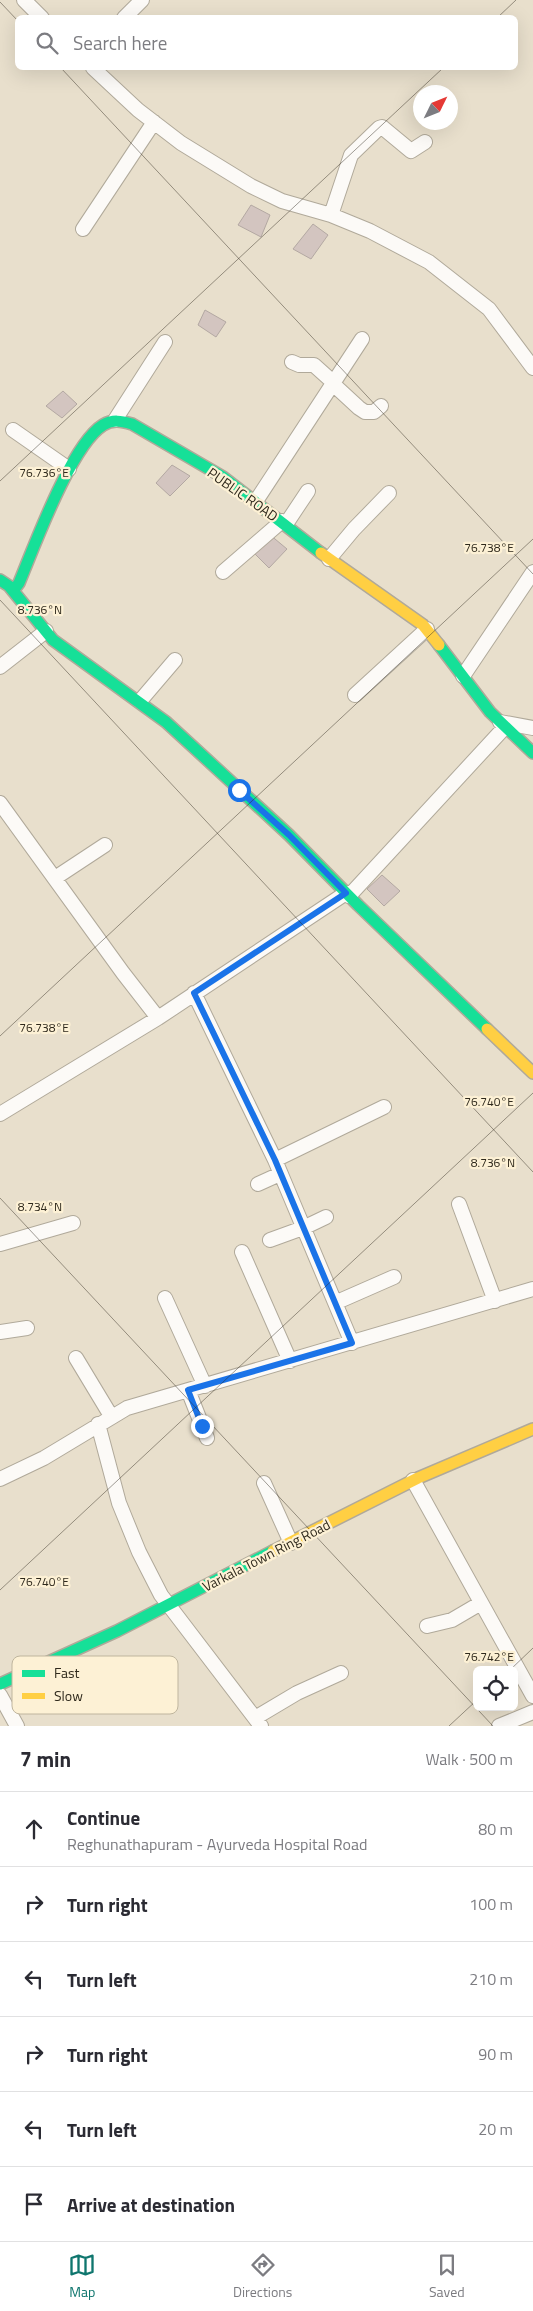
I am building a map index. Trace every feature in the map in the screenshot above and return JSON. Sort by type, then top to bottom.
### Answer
[{"type":"main road","points":[[13,592],[19,583],[42,525],[69,469],[95,431],[104,424],[115,420]]},
{"type":"main road","name":"PUBLIC ROAD","points":[[115,420],[141,428],[223,477],[329,559],[427,629],[502,724],[533,753]]},
{"type":"main road","points":[[0,580],[13,592],[53,640],[140,701],[166,722],[289,835],[347,895],[533,1073]]},
{"type":"main road","name":"Varkala Town Ring Road","points":[[60,1656],[167,1606],[413,1480],[533,1429]]},
{"type":"main road","name":"Varkala Town Ring Road","points":[[0,1684],[12,1678]]},
{"type":"street","points":[[24,0],[39,15]]},
{"type":"street","points":[[127,15],[142,0]]},
{"type":"street","points":[[95,70],[154,122],[181,143],[251,186],[282,201],[331,216],[407,249],[430,262],[489,309],[533,368]]},
{"type":"street","points":[[83,230],[154,122]]},
{"type":"street","points":[[331,216],[351,155],[379,128],[382,127],[411,151],[425,142]]},
{"type":"street","points":[[256,501],[362,339]]},
{"type":"street","points":[[115,420],[165,342]]},
{"type":"street","points":[[292,362],[299,365],[310,364],[317,366],[365,412],[374,412],[381,406]]},
{"type":"street","points":[[13,430],[69,469]]},
{"type":"street","points":[[329,559],[354,529],[389,493]]},
{"type":"street","points":[[223,572],[286,524],[309,497]]},
{"type":"street","points":[[463,676],[533,572]]},
{"type":"street","points":[[355,695],[427,629]]},
{"type":"street","points":[[0,667],[46,630]]},
{"type":"street","points":[[140,701],[175,660]]},
{"type":"street","points":[[0,1114],[158,1018],[347,895],[502,724],[533,728]]},
{"type":"street","points":[[0,804],[158,1018]]},
{"type":"street","points":[[55,878],[105,845]]},
{"type":"street","points":[[194,993],[275,1160],[303,1228],[337,1302],[352,1343]]},
{"type":"street","points":[[275,1160],[384,1107]]},
{"type":"street","points":[[258,1184],[280,1174]]},
{"type":"street","points":[[459,1204],[496,1300]]},
{"type":"street","points":[[270,1240],[326,1217]]},
{"type":"street","points":[[0,1244],[73,1223]]},
{"type":"street","points":[[242,1252],[290,1361]]},
{"type":"street","points":[[337,1302],[394,1277]]},
{"type":"street","points":[[0,1479],[44,1458],[110,1416],[127,1408],[533,1289]]},
{"type":"street","points":[[165,1298],[205,1386]]},
{"type":"street","points":[[0,1332],[27,1328]]},
{"type":"street","points":[[76,1358],[110,1416]]},
{"type":"street","points":[[188,1390],[207,1438]]},
{"type":"street","points":[[98,1424],[119,1502],[139,1552],[167,1606],[258,1722],[297,1694],[341,1673]]},
{"type":"street","points":[[413,1480],[533,1696]]},
{"type":"street","points":[[264,1483],[290,1543]]},
{"type":"street","points":[[427,1626],[452,1620],[481,1603]]},
{"type":"street","points":[[0,1696],[17,1726]]},
{"type":"street","points":[[499,1726],[533,1712]]},
{"type":"building","points":[[251,205],[270,215],[261,237],[238,225]]},
{"type":"building","points":[[313,224],[328,235],[311,259],[293,249]]},
{"type":"building","points":[[205,310],[226,322],[216,337],[198,325]]},
{"type":"building","points":[[63,391],[77,404],[62,418],[46,406]]},
{"type":"building","points":[[172,465],[190,476],[170,496],[156,483]]},
{"type":"building","points":[[269,534],[287,549],[269,568],[252,551]]},
{"type":"building","points":[[382,875],[400,891],[384,906],[367,889]]},
{"type":"traffic: fast","points":[[13,591],[19,583],[44,522],[78,453],[91,436],[103,425],[114,421],[132,424],[223,477],[321,553]]},
{"type":"traffic: fast","points":[[0,580],[9,586],[53,640],[166,722],[289,835],[358,905],[487,1029]]},
{"type":"traffic: fast","points":[[439,645],[490,712],[533,753]]},
{"type":"traffic: fast","points":[[62,1656],[117,1631],[273,1551]]},
{"type":"traffic: fast","points":[[0,1684],[12,1679]]},
{"type":"traffic: slow","points":[[321,553],[423,625],[439,645]]},
{"type":"traffic: slow","points":[[487,1029],[533,1073]]},
{"type":"traffic: slow","points":[[273,1551],[418,1478],[533,1429]]},
{"type":"route","points":[[202,1426],[188,1390],[352,1343],[349,1331],[275,1160],[194,993],[346,893],[289,835],[239,790]]}]
